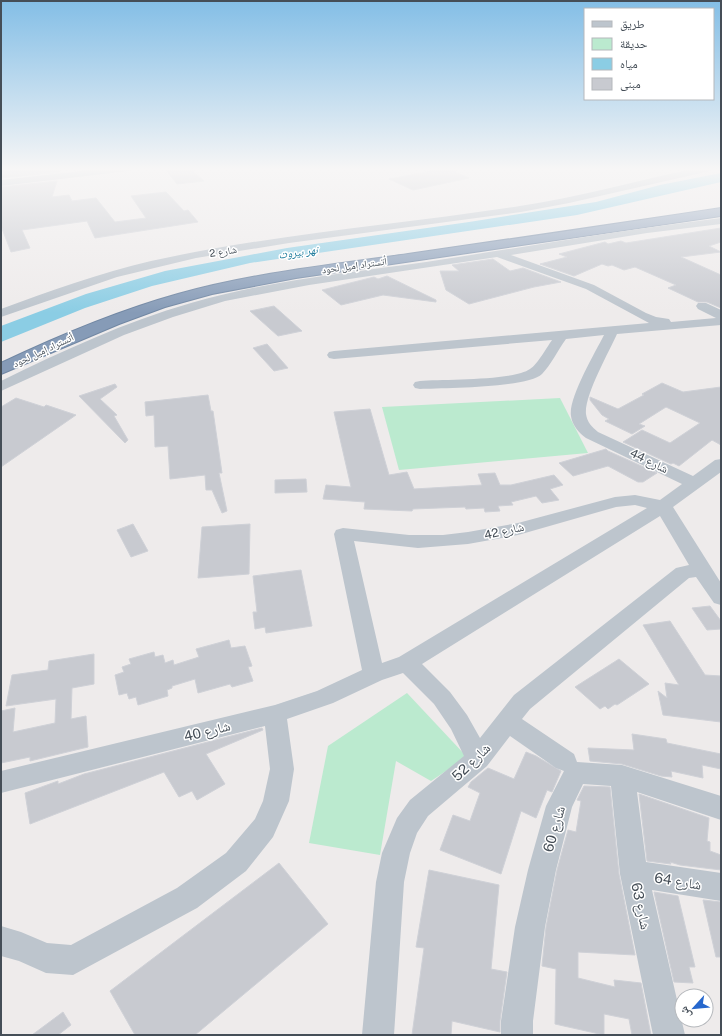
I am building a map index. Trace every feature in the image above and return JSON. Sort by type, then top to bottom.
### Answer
[{"type":"highway","name":"أتستراد إميل لحود","points":[[122,303],[192,284],[268,268],[659,216]]},
{"type":"highway","name":"أتستراد إميل لحود","points":[[1,369],[60,341],[102,324],[165,303],[226,287],[298,274],[664,216]]},
{"type":"street","name":"شارع 2","points":[[1,313],[84,284],[149,266],[204,254],[466,216]]},
{"type":"street","points":[[1,387],[116,334],[151,320],[195,306],[273,288],[497,253],[721,221]]},
{"type":"street","points":[[497,253],[590,287],[627,309],[650,320],[668,322],[721,315]]},
{"type":"street","points":[[721,301],[702,306],[721,315]]},
{"type":"street","points":[[334,355],[721,322]]},
{"type":"street","name":"شارع 44","points":[[612,331],[578,405],[579,419],[586,431],[694,483]]},
{"type":"street","points":[[420,384],[512,380],[532,375],[536,372],[562,335]]},
{"type":"street","name":"شارع 40","points":[[1,782],[275,714],[325,697],[374,674],[407,663],[663,506],[721,464]]},
{"type":"street","name":"شارع 42","points":[[374,674],[343,534],[418,542],[455,540],[493,535],[615,502],[635,500],[663,506]]},
{"type":"street","points":[[663,506],[701,569],[721,598]]},
{"type":"street","name":"شارع 52","points":[[378,1035],[390,882],[396,853],[406,828],[419,808],[478,759],[522,702],[683,573],[701,569]]},
{"type":"street","points":[[407,663],[442,698],[459,722],[478,759]]},
{"type":"street","points":[[1,941],[46,958],[73,960],[187,898],[236,862],[264,828],[276,801],[282,769],[275,714]]},
{"type":"street","points":[[508,722],[565,762]]},
{"type":"street","name":"شارع 60","points":[[517,1035],[517,1021],[530,926],[542,870],[559,806],[576,773],[622,776],[721,808]]},
{"type":"street","name":"شارع 63","points":[[622,776],[634,874],[669,1035]]},
{"type":"street","name":"شارع 64","points":[[634,874],[721,887]]},
{"type":"green space","points":[[560,398],[588,453],[399,470],[382,407]]},
{"type":"green space","points":[[407,693],[467,757],[431,781],[396,761],[380,855],[309,843],[328,746]]},
{"type":"water","name":"نهر بيروت","points":[[505,216],[568,216],[250,263],[152,286],[85,308],[1,342],[1,326],[86,294],[165,271],[287,248]]},
{"type":"building","points":[[1,216],[111,216],[115,222],[146,218],[145,216],[193,216],[198,222],[95,238],[87,221],[22,230],[30,248],[11,252],[1,226]]},
{"type":"building","points":[[721,228],[721,242],[709,246],[721,252],[681,257],[721,275],[721,308],[707,302],[698,302],[668,288],[676,285],[635,267],[624,270],[612,265],[608,266],[602,264],[574,276],[540,264],[567,257],[559,254],[605,242],[608,244],[621,241],[626,243]]},
{"type":"building","points":[[493,259],[510,271],[523,268],[561,282],[534,287],[469,304],[446,290],[440,271],[459,271],[452,265]]},
{"type":"building","points":[[387,276],[436,300],[436,302],[383,295],[341,305],[322,290],[374,277],[378,279]]},
{"type":"building","points":[[274,306],[302,331],[278,336],[250,311]]},
{"type":"building","points":[[267,344],[288,368],[274,371],[253,348]]},
{"type":"building","points":[[662,383],[683,392],[721,387],[721,445],[712,440],[679,466],[673,463],[671,464],[623,442],[642,430],[670,443],[700,423],[666,407],[639,424],[645,426],[632,434],[605,421],[609,419],[602,415],[590,400],[590,397],[618,409]]},
{"type":"building","points":[[115,384],[117,387],[100,399],[117,415],[114,416],[128,440],[125,443],[79,396]]},
{"type":"building","points":[[208,395],[211,411],[213,411],[222,473],[219,473],[227,511],[222,513],[212,490],[206,490],[205,475],[170,479],[168,446],[155,447],[154,415],[146,416],[145,402]]},
{"type":"building","points":[[16,398],[44,407],[46,405],[76,415],[1,467],[1,407]]},
{"type":"building","points":[[370,409],[389,475],[407,472],[414,489],[482,485],[478,474],[495,473],[500,485],[511,485],[554,475],[563,485],[550,489],[559,500],[542,503],[536,496],[511,502],[513,505],[498,506],[500,511],[485,512],[484,508],[466,509],[465,507],[413,509],[412,511],[364,509],[365,502],[323,499],[326,485],[351,487],[334,412]]},
{"type":"building","points":[[606,449],[657,473],[643,482],[638,482],[608,466],[573,476],[559,463]]},
{"type":"building","points":[[306,479],[307,492],[275,493],[275,480]]},
{"type":"building","points":[[133,524],[148,551],[131,557],[117,530]]},
{"type":"building","points":[[250,524],[249,574],[198,578],[202,527]]},
{"type":"building","points":[[301,570],[312,626],[266,633],[265,627],[255,629],[253,612],[257,612],[253,576]]},
{"type":"building","points":[[710,606],[721,621],[721,629],[707,630],[692,608]]},
{"type":"building","points":[[670,621],[705,675],[721,676],[721,722],[663,715],[658,691],[667,698],[665,683],[679,685],[643,625]]},
{"type":"building","points":[[229,640],[231,648],[245,646],[252,666],[248,667],[253,681],[232,687],[230,684],[198,693],[195,679],[172,686],[172,688],[167,690],[168,696],[138,705],[136,697],[129,699],[127,693],[119,695],[115,675],[124,672],[122,667],[131,664],[129,659],[154,652],[155,657],[163,655],[165,663],[173,660],[174,665],[199,657],[196,649]]},
{"type":"building","points":[[94,654],[94,684],[72,688],[71,719],[86,716],[88,747],[30,761],[30,757],[1,763],[1,711],[15,708],[13,732],[55,723],[56,699],[6,706],[12,675],[48,670],[49,661]]},
{"type":"building","points":[[619,659],[649,684],[617,705],[615,704],[608,709],[605,706],[600,709],[575,687]]},
{"type":"building","points":[[262,728],[263,730],[206,754],[225,784],[197,800],[192,791],[179,797],[164,772],[30,824],[25,793],[58,781],[58,784],[84,774]]},
{"type":"building","points":[[632,734],[666,739],[667,743],[721,754],[721,769],[702,765],[703,778],[671,771],[672,777],[661,776],[622,764],[590,761],[588,748],[634,750]]},
{"type":"building","points":[[526,752],[536,756],[561,771],[552,792],[547,790],[536,818],[521,811],[501,874],[440,850],[453,815],[470,821],[480,793],[468,787],[471,782],[488,768],[514,779]]},
{"type":"building","points":[[584,786],[610,787],[619,874],[635,955],[578,952],[578,978],[615,987],[614,980],[641,983],[651,1035],[632,1035],[629,1019],[604,1014],[604,1035],[555,1024],[556,969],[542,966],[546,927],[557,870],[568,830],[576,832],[581,801],[577,800]]},
{"type":"building","points":[[639,794],[709,818],[707,841],[710,842],[710,851],[721,855],[721,870],[680,865],[670,862],[671,864],[647,861]]},
{"type":"building","points":[[279,863],[328,924],[195,1035],[135,1035],[110,991]]},
{"type":"building","points":[[429,870],[499,885],[491,969],[507,972],[500,1021],[500,1032],[452,1021],[451,1035],[412,1035],[424,948],[416,947]]},
{"type":"building","points":[[654,892],[678,896],[695,967],[689,967],[693,983],[674,982]]},
{"type":"building","points":[[703,900],[721,902],[721,957],[716,957]]},
{"type":"building","points":[[63,1012],[71,1025],[58,1035],[32,1035]]}]
